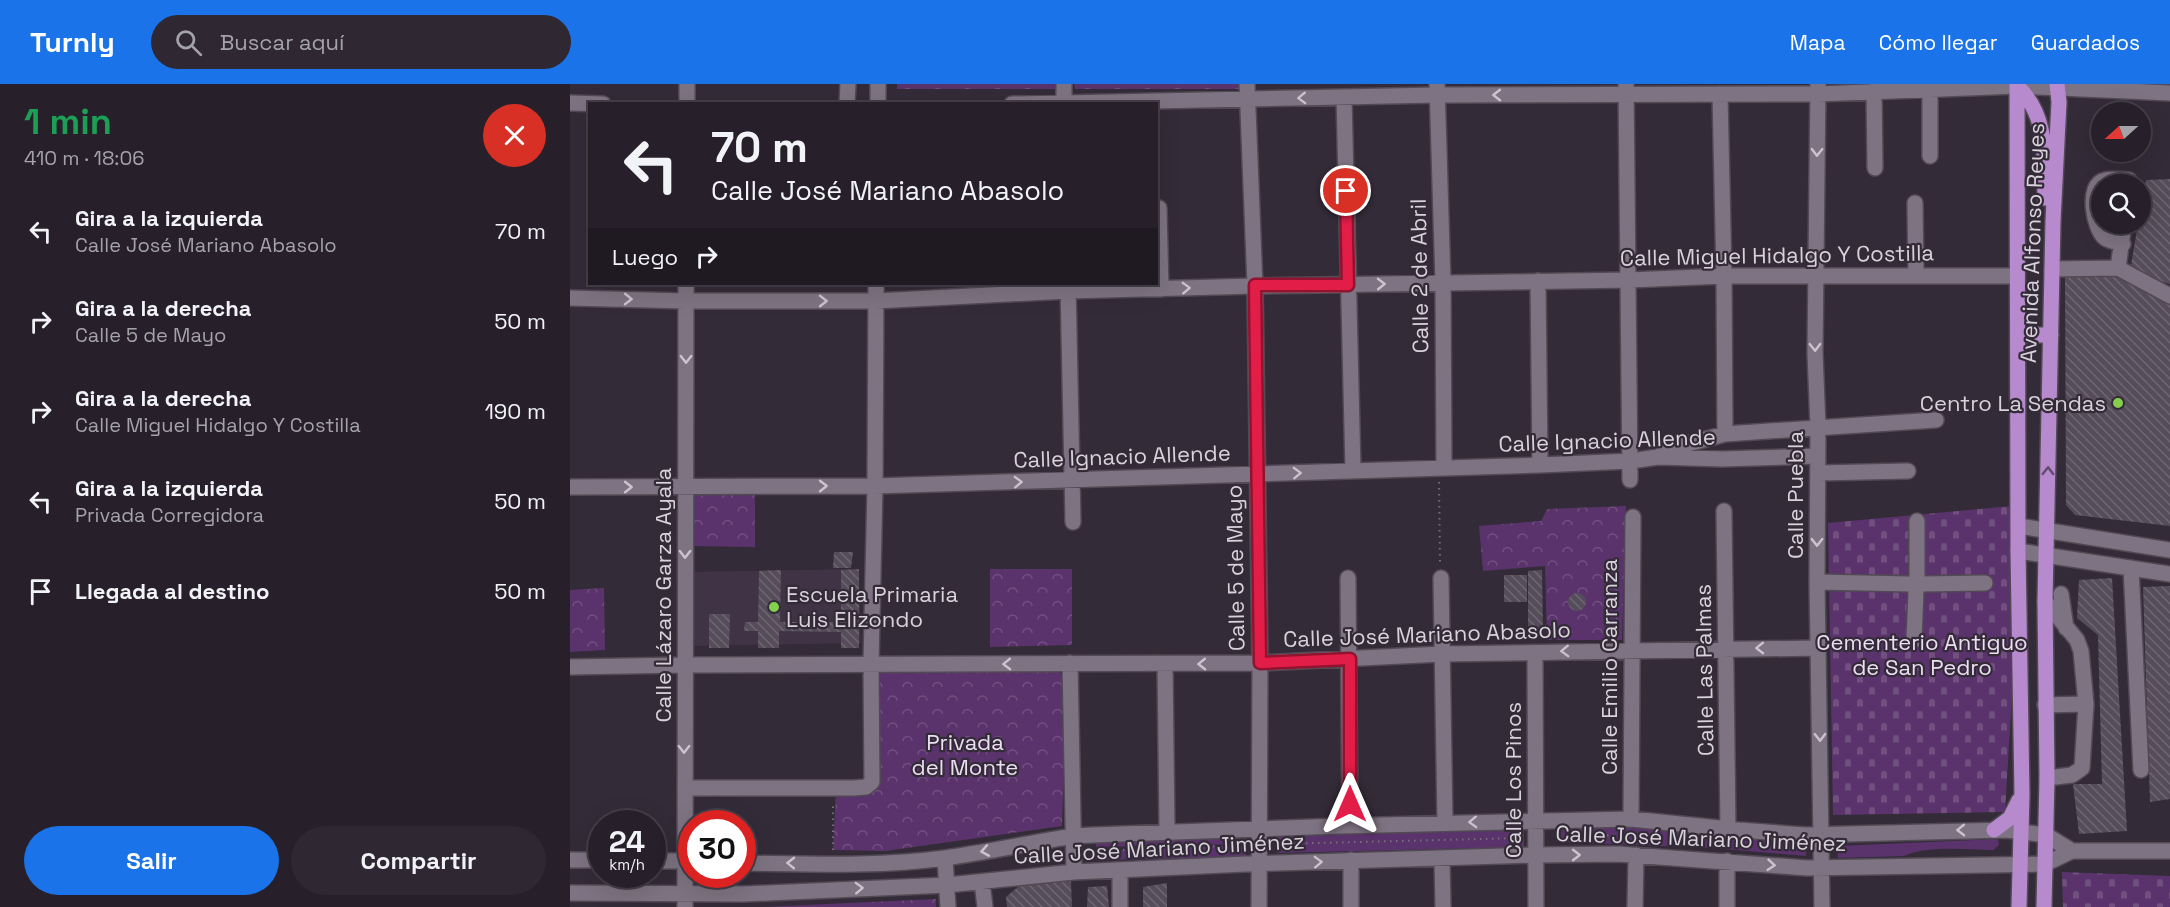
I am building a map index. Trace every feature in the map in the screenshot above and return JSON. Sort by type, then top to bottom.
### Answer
[{"type":"main road","name":"Avenida Alfonso Reyes","points":[[2017,85],[2016,276],[2022,795],[2019,831],[2019,907]]},
{"type":"main road","points":[[2017,85],[2034,106],[2043,133],[2045,202],[2053,221]]},
{"type":"main road","name":"Avenida Alfonso Reyes","points":[[2044,907],[2047,778],[2045,601],[2053,221],[2059,102],[2057,85]]},
{"type":"main road","points":[[2017,128],[2030,126],[2043,133]]},
{"type":"main road","points":[[2018,335],[2051,335]]},
{"type":"main road","points":[[1994,830],[2010,818],[2022,795]]},
{"type":"street","points":[[687,84],[687,102]]},
{"type":"street","points":[[847,102],[848,84]]},
{"type":"street","points":[[878,84],[878,102]]},
{"type":"street","points":[[1064,84],[1064,102],[1247,92],[1344,97],[1437,90],[1669,89],[1720,94],[1818,89],[1874,91],[2017,85],[2057,85],[2170,93]]},
{"type":"street","points":[[1626,89],[1630,480]]},
{"type":"street","name":"Calle Puebla","points":[[1818,89],[1815,353],[1818,427],[1817,582],[1822,907]]},
{"type":"street","points":[[1930,89],[1930,156]]},
{"type":"street","name":"Calle 2 de Abril","points":[[1437,90],[1443,283],[1441,468]]},
{"type":"street","points":[[1874,91],[1875,168]]},
{"type":"street","name":"Calle 5 de Mayo","points":[[1247,92],[1255,285],[1260,663],[1259,907]]},
{"type":"street","points":[[1720,94],[1725,434]]},
{"type":"street","points":[[1344,97],[1353,470]]},
{"type":"street","points":[[570,104],[588,104]]},
{"type":"street","points":[[1915,203],[1916,276]]},
{"type":"street","points":[[1159,208],[1161,289]]},
{"type":"street","points":[[2102,234],[2105,238],[2122,244]]},
{"type":"street","points":[[2118,268],[2123,234]]},
{"type":"street","points":[[2052,269],[2118,268],[2170,296]]},
{"type":"street","name":"Calle Miguel Hidalgo Y Costilla","points":[[570,298],[686,301],[876,301],[971,290],[1068,287],[1161,289],[1255,285],[1629,280],[1724,276],[2016,276]]},
{"type":"street","points":[[1538,280],[1540,465]]},
{"type":"street","name":"Calle Lázaro Garza Ayala","points":[[686,285],[684,665],[686,810]]},
{"type":"street","points":[[685,788],[866,787],[872,782],[871,664],[876,285]]},
{"type":"street","points":[[1068,287],[1073,522]]},
{"type":"street","points":[[1658,457],[1684,445],[1725,434],[1936,420]]},
{"type":"street","name":"Calle Ignacio Allende","points":[[570,487],[875,486],[1540,465],[1631,461],[1658,457],[1722,459],[1818,456]]},
{"type":"street","points":[[1818,473],[1908,471]]},
{"type":"street","name":"Calle Las Palmas","points":[[1724,511],[1728,829]]},
{"type":"street","name":"Calle Emilio Carranza","points":[[1631,819],[1633,517]]},
{"type":"street","points":[[1914,640],[1917,521]]},
{"type":"street","points":[[2019,526],[2170,550]]},
{"type":"street","points":[[2018,551],[2170,574]]},
{"type":"street","points":[[2131,568],[2141,770]]},
{"type":"street","points":[[1348,578],[1350,825]]},
{"type":"street","points":[[1440,578],[1446,823]]},
{"type":"street","points":[[1817,582],[1985,583]]},
{"type":"street","points":[[2061,594],[2066,628]]},
{"type":"street","points":[[2045,601],[2077,640],[2081,651],[2086,704],[2082,768],[2072,775],[2047,778]]},
{"type":"street","name":"Calle José Mariano Abasolo","points":[[570,667],[1260,663],[1442,654],[1819,648]]},
{"type":"street","name":"Calle Los Pinos","points":[[1535,653],[1536,907]]},
{"type":"street","points":[[1070,663],[1074,872]]},
{"type":"street","points":[[1165,664],[1167,831]]},
{"type":"street","points":[[2045,705],[2086,704]]},
{"type":"street","name":"Calle José Mariano Jiménez","points":[[756,863],[863,864],[945,858],[1073,836],[1167,831],[1631,819],[1806,835],[2019,831],[2046,835],[2072,851]]},
{"type":"street","name":"Calle José Mariano Jiménez","points":[[570,893],[710,901],[947,885],[1074,872],[1351,860],[1536,855],[1636,855],[1823,868],[2045,864],[2072,851],[2170,851]]},
{"type":"street","points":[[1635,907],[1636,855]]},
{"type":"street","points":[[945,858],[948,907]]},
{"type":"street","points":[[1442,858],[1443,907]]},
{"type":"street","points":[[570,860],[588,860]]},
{"type":"street","points":[[1351,860],[1351,907]]},
{"type":"street","points":[[1727,861],[1727,907]]},
{"type":"street","points":[[1120,871],[1120,907]]},
{"type":"street","points":[[982,882],[984,907]]},
{"type":"path","points":[[1440,578],[1441,468]]},
{"type":"path","points":[[833,850],[834,787]]},
{"type":"path","points":[[1276,844],[1524,838]]},
{"type":"path","points":[[1093,851],[1246,845]]},
{"type":"shaded area","name":"Escuela Primaria Luis Elizondo","points":[[859,569],[861,643],[689,646],[687,572]]},
{"type":"green space","points":[[897,84],[1058,84],[1058,89],[897,89]]},
{"type":"green space","points":[[1074,84],[1241,84],[1241,89],[1075,89]]},
{"type":"green space","points":[[692,494],[755,494],[755,547],[692,546]]},
{"type":"green space","points":[[1626,506],[1622,640],[1547,640],[1545,566],[1483,571],[1479,526],[1541,521],[1547,509]]},
{"type":"green space","name":"Cementerio Antiguo de San Pedro","points":[[2012,506],[2014,662],[2005,812],[1833,815],[1828,523]]},
{"type":"green space","points":[[990,569],[1072,569],[1072,645],[990,647]]},
{"type":"green space","points":[[604,588],[605,650],[570,652],[570,590]]},
{"type":"green space","name":"Privada del Monte","points":[[878,670],[1058,671],[1066,680],[1062,826],[885,851],[833,850],[836,790],[877,787],[880,784]]},
{"type":"green space","points":[[1647,827],[1806,842],[1806,856],[1713,848],[1556,842],[1557,828]]},
{"type":"green space","points":[[1524,829],[1524,847],[1277,853],[1276,836]]},
{"type":"green space","points":[[1246,832],[1246,844],[1096,847],[1096,838]]},
{"type":"green space","points":[[1998,839],[1999,845],[1993,850],[1936,849],[1904,856],[1838,858],[1837,846]]},
{"type":"green space","points":[[1246,845],[1246,857],[1096,860],[1096,851]]},
{"type":"green space","points":[[2062,872],[2170,876],[2170,907],[2063,907]]},
{"type":"green space","points":[[936,899],[936,907],[763,907]]},
{"type":"building","points":[[2170,179],[2170,284],[2156,280],[2131,265],[2136,234],[2151,234],[2151,180]]},
{"type":"building","name":"Centro La Sendas","points":[[2065,276],[2117,277],[2170,302],[2170,526],[2075,515],[2066,505]]},
{"type":"building","points":[[834,552],[853,552],[851,568],[833,568]]},
{"type":"building","points":[[859,569],[859,648],[841,648],[841,632],[779,631],[779,648],[758,648],[758,631],[744,631],[745,622],[758,622],[759,571],[781,570],[780,622],[841,622],[841,570]]},
{"type":"building","points":[[1542,570],[1543,631],[1528,632],[1528,571]]},
{"type":"building","points":[[1504,575],[1527,575],[1527,602],[1504,602]]},
{"type":"building","points":[[2112,578],[2127,831],[2079,834],[2073,784],[2102,784],[2098,635],[2077,618],[2079,580]]},
{"type":"building","points":[[2170,586],[2170,799],[2150,802],[2143,587]]},
{"type":"building","points":[[1573,593],[1581,593],[1586,598],[1584,609],[1573,611],[1568,606],[1568,598]]},
{"type":"building","points":[[709,614],[730,614],[729,648],[709,648]]},
{"type":"building","points":[[1071,881],[1072,907],[1007,907],[1006,897],[1020,885]]},
{"type":"building","points":[[1167,883],[1167,907],[1143,907],[1143,887]]},
{"type":"building","points":[[1107,886],[1109,907],[1087,907],[1088,887]]},
{"type":"place","name":"Centro La Sendas","points":[[2118,403]]},
{"type":"place","name":"Escuela Primaria Luis Elizondo","points":[[774,607]]},
{"type":"route","points":[[1346,191],[1348,285],[1255,285],[1256,474],[1260,663],[1350,659],[1350,804]]}]
